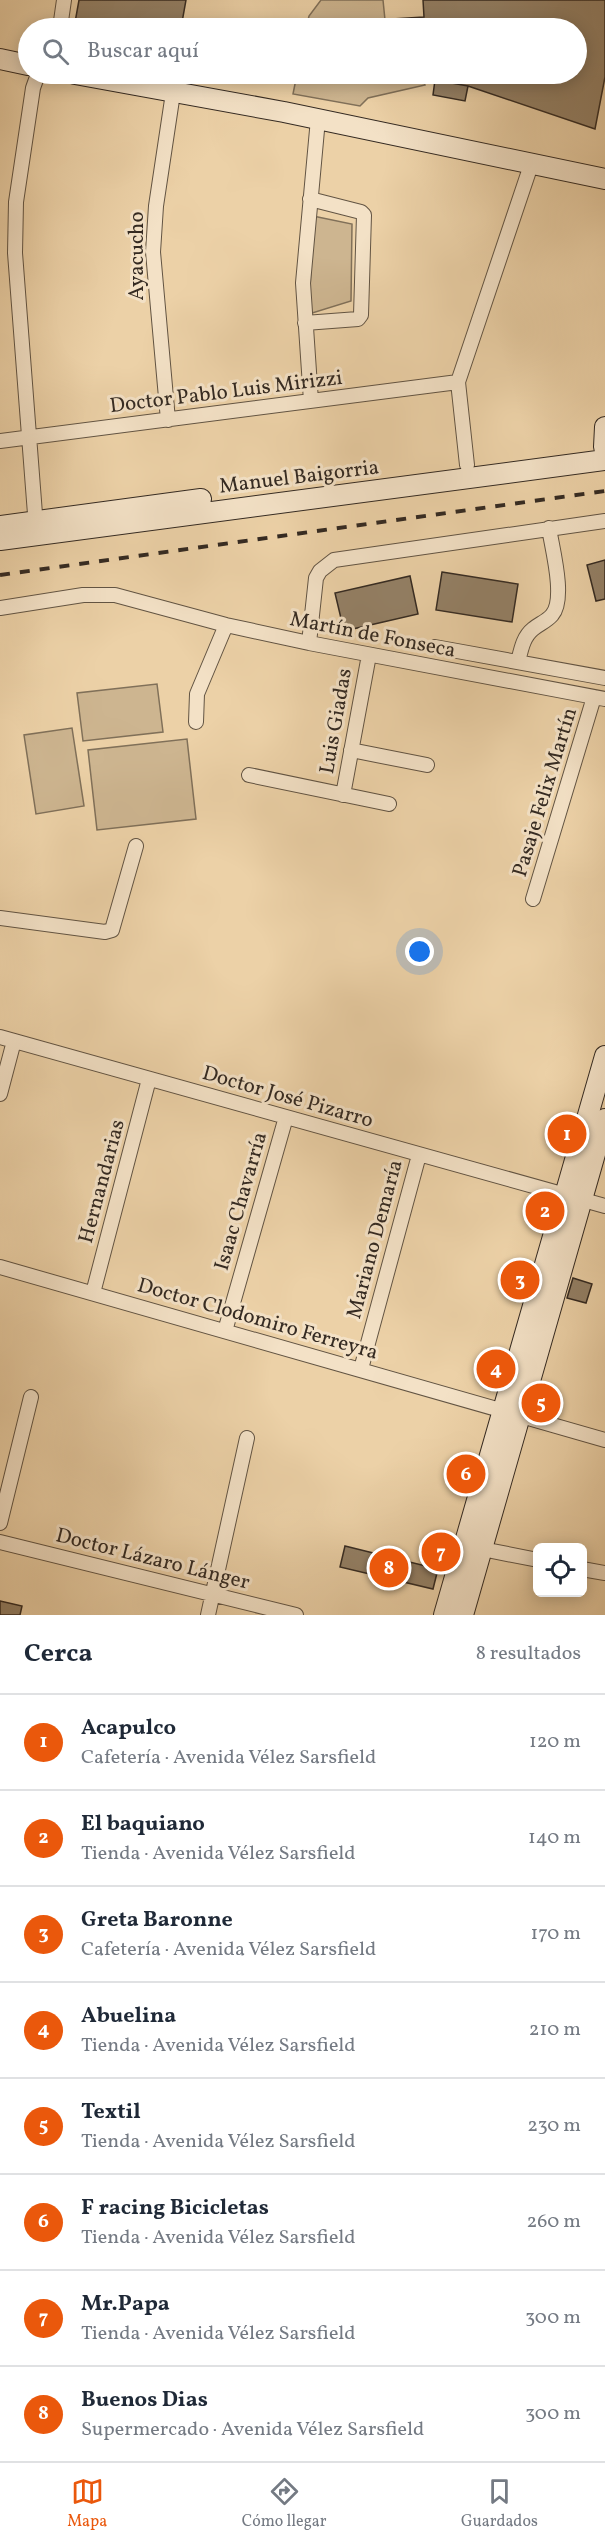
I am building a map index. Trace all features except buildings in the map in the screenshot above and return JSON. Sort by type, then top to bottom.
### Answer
[{"type":"main road","points":[[0,59],[18,62]]},
{"type":"main road","points":[[127,84],[318,119],[605,179]]},
{"type":"main road","points":[[605,427],[605,454]]},
{"type":"main road","name":"Manuel Baigorria","points":[[0,540],[36,528],[467,465],[605,454]]},
{"type":"main road","name":"Manuel Baigorria","points":[[0,526],[36,528],[605,454]]},
{"type":"main road","points":[[444,1615],[512,1415],[573,1198],[605,1056]]},
{"type":"main road","points":[[573,1198],[605,1119]]},
{"type":"main road","points":[[463,1615],[482,1549],[512,1415]]},
{"type":"street","points":[[61,18],[64,0]]},
{"type":"street","points":[[34,84],[16,202],[15,227],[36,528]]},
{"type":"street","name":"Ayacucho","points":[[168,420],[153,252],[156,206],[173,93]]},
{"type":"street","points":[[311,401],[304,323],[303,266],[318,119]]},
{"type":"street","points":[[467,465],[458,382],[531,165]]},
{"type":"street","points":[[304,323],[357,319],[361,315],[364,215],[361,212],[310,199]]},
{"type":"street","name":"Doctor Pablo Luis Mirizzi","points":[[0,441],[458,382]]},
{"type":"street","points":[[309,643],[316,578],[320,571],[334,560],[605,521]]},
{"type":"street","points":[[518,662],[525,638],[555,610],[558,590],[549,528]]},
{"type":"street","name":"Martín de Fonseca","points":[[0,608],[83,595],[115,595],[226,625],[369,656],[600,698]]},
{"type":"street","points":[[196,722],[197,694],[226,625]]},
{"type":"street","points":[[435,647],[605,678]]},
{"type":"street","name":"Luis Giadas","points":[[343,795],[369,656]]},
{"type":"street","name":"Pasaje Felix Martín","points":[[533,899],[600,698]]},
{"type":"street","points":[[351,750],[427,765]]},
{"type":"street","points":[[249,776],[389,804]]},
{"type":"street","points":[[0,918],[105,932],[112,930],[136,846]]},
{"type":"street","name":"Doctor José Pizarro","points":[[0,1037],[605,1206]]},
{"type":"street","points":[[0,1094],[14,1041]]},
{"type":"street","name":"Hernandarias","points":[[93,1293],[149,1079]]},
{"type":"street","name":"Isaac Chavarría","points":[[225,1331],[286,1117]]},
{"type":"street","name":"Mariano Demaría","points":[[361,1370],[419,1155]]},
{"type":"street","name":"Doctor Clodomiro Ferreyra","points":[[0,1267],[605,1440]]},
{"type":"street","points":[[0,1523],[31,1397]]},
{"type":"street","points":[[208,1615],[247,1438]]},
{"type":"street","name":"Doctor Lázaro Lánger","points":[[0,1542],[296,1615]]},
{"type":"street","points":[[482,1549],[533,1559]]},
{"type":"street","points":[[587,1570],[605,1573]]},
{"type":"shaded area","points":[[321,0],[383,0],[385,18],[308,18]]},
{"type":"shaded area","points":[[295,84],[425,85],[368,98],[360,106],[293,94]]},
{"type":"shaded area","points":[[313,216],[352,224],[351,301],[309,314]]},
{"type":"shaded area","points":[[157,684],[163,732],[83,741],[77,693]]},
{"type":"shaded area","points":[[72,728],[84,806],[36,814],[24,735]]},
{"type":"shaded area","points":[[187,739],[196,819],[97,830],[88,750]]},
{"type":"railway","points":[[0,575],[605,491]]},
{"type":"place","name":"Acapulco","points":[[567,1134]]},
{"type":"place","name":"El baquiano","points":[[545,1211]]},
{"type":"place","name":"Greta Baronne","points":[[520,1280]]},
{"type":"place","name":"Abuelina","points":[[496,1369]]},
{"type":"place","name":"Textil","points":[[541,1403]]},
{"type":"place","name":"F racing Bicicletas","points":[[466,1474]]},
{"type":"place","name":"Mr.Papa","points":[[441,1552]]},
{"type":"place","name":"Buenos Dias","points":[[389,1568]]}]
